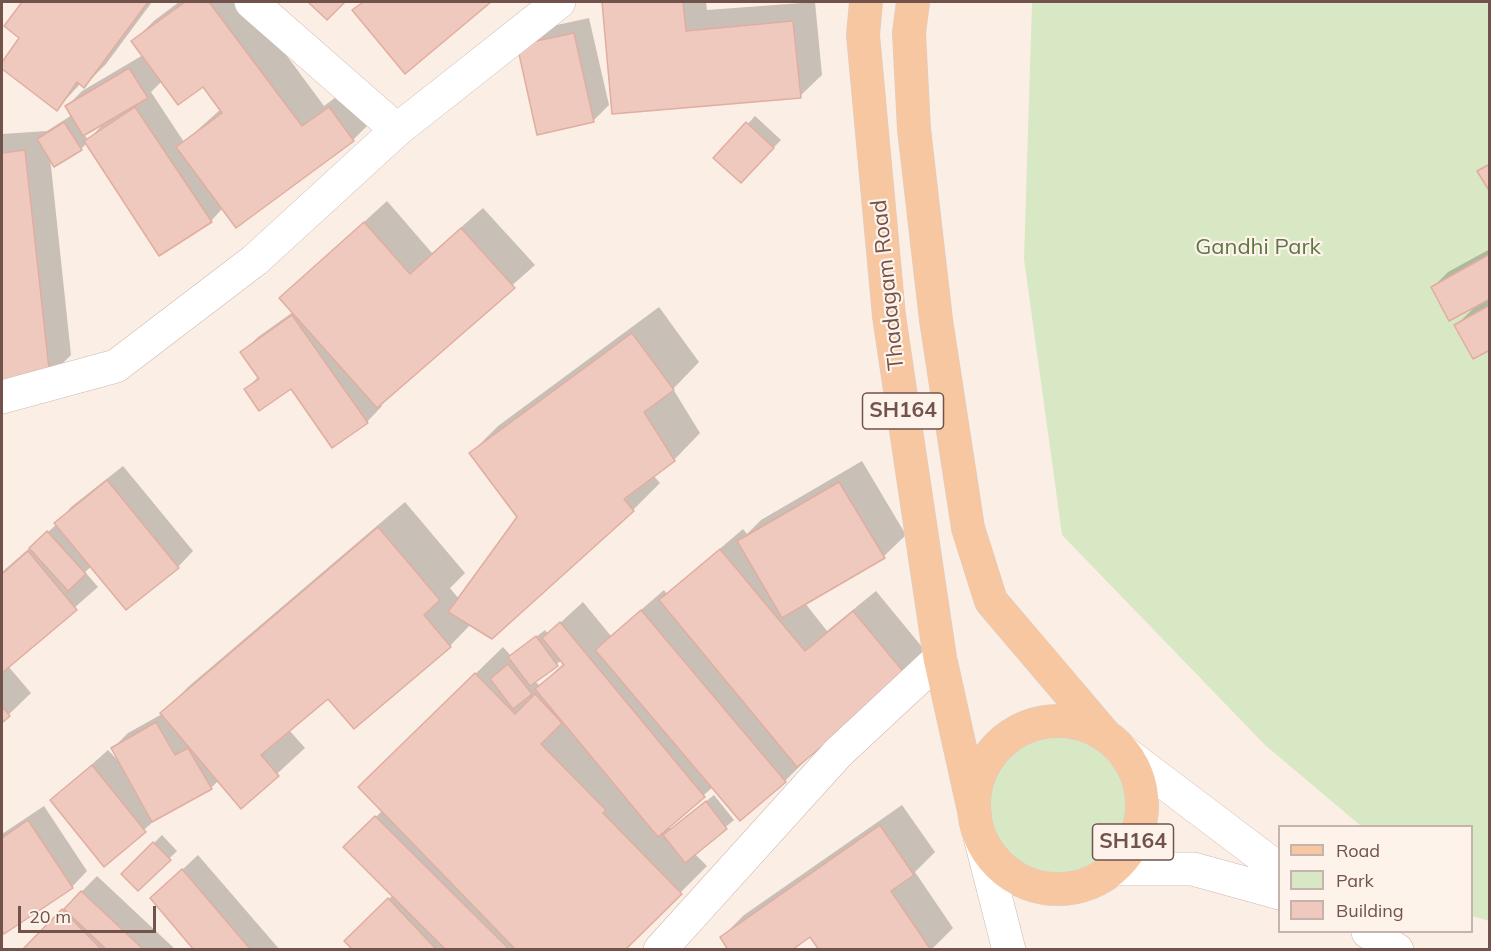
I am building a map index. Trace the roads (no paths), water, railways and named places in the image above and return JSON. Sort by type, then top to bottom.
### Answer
[{"type":"main road","name":"Thadagam Road","points":[[866,2],[864,36],[889,316],[940,658],[977,826]]},
{"type":"main road","name":"Thadagam Road","points":[[913,2],[909,33],[914,129],[936,320],[968,528],[991,601],[1112,742]]},
{"type":"main road","points":[[977,826],[975,791],[982,768],[996,748],[1014,733],[1037,724],[1060,721],[1083,725],[1112,742]]},
{"type":"main road","name":"SH164","points":[[977,826],[994,859],[1014,877],[1039,888],[1065,890],[1083,885],[1114,869],[1131,849],[1141,824],[1142,797],[1134,771],[1112,742]]},
{"type":"street","points":[[251,2],[397,130]]},
{"type":"street","points":[[2,397],[116,366],[255,260],[397,130],[559,2]]},
{"type":"street","points":[[660,950],[838,753],[940,658]]},
{"type":"street","points":[[1112,742],[1278,868]]},
{"type":"street","points":[[977,826],[1009,950]]},
{"type":"street","points":[[1114,869],[1193,869],[1278,892]]},
{"type":"street","points":[[1370,933],[1397,950]]},
{"type":"park label","name":"Gandhi Park","points":[[1258,247]]}]
